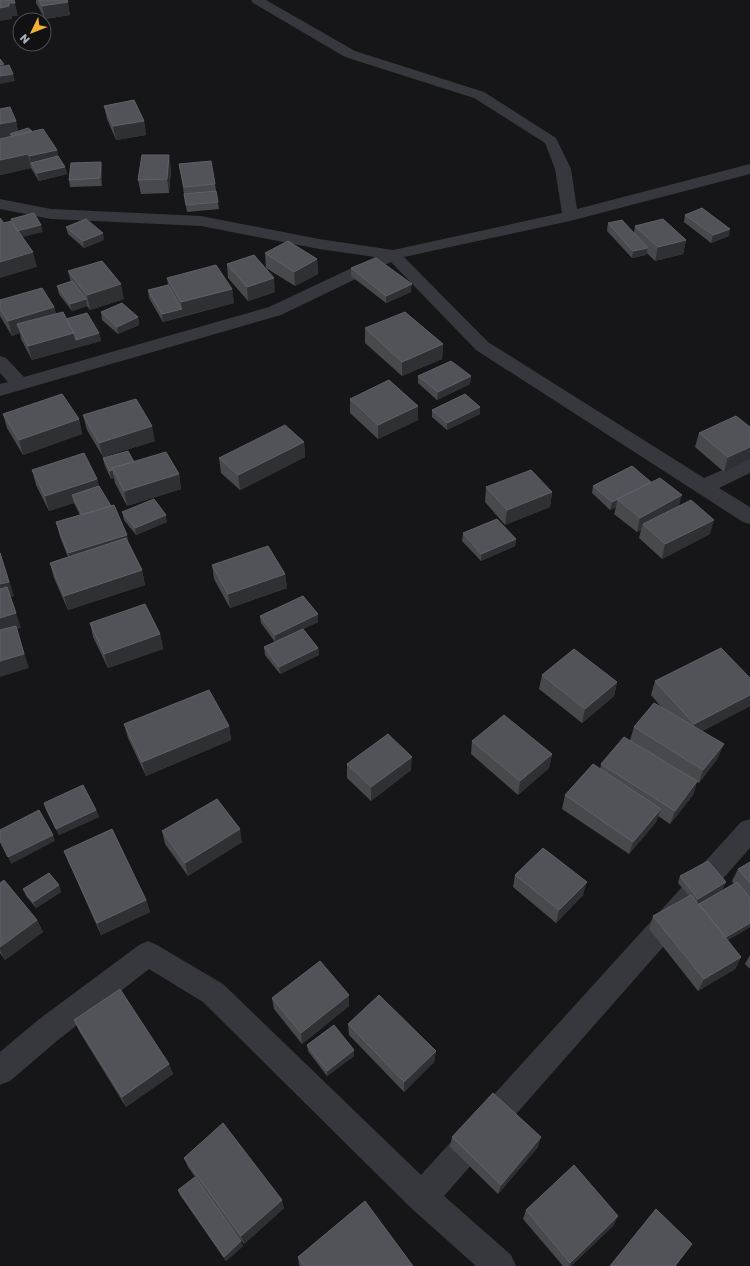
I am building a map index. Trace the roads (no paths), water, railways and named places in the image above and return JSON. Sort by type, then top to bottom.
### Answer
[{"type":"street","points":[[258,0],[350,54],[479,95],[550,141],[563,169],[570,216]]},
{"type":"street","points":[[0,390],[276,311],[393,255],[570,216],[750,169]]},
{"type":"street","points":[[0,204],[51,214],[201,222],[319,244],[393,255],[482,346],[750,517]]},
{"type":"street","points":[[0,362],[20,384]]},
{"type":"street","points":[[703,487],[750,465]]},
{"type":"street","points":[[422,1197],[750,830]]},
{"type":"street","points":[[0,1071],[48,1030],[148,954],[213,993],[422,1197],[500,1266]]}]
